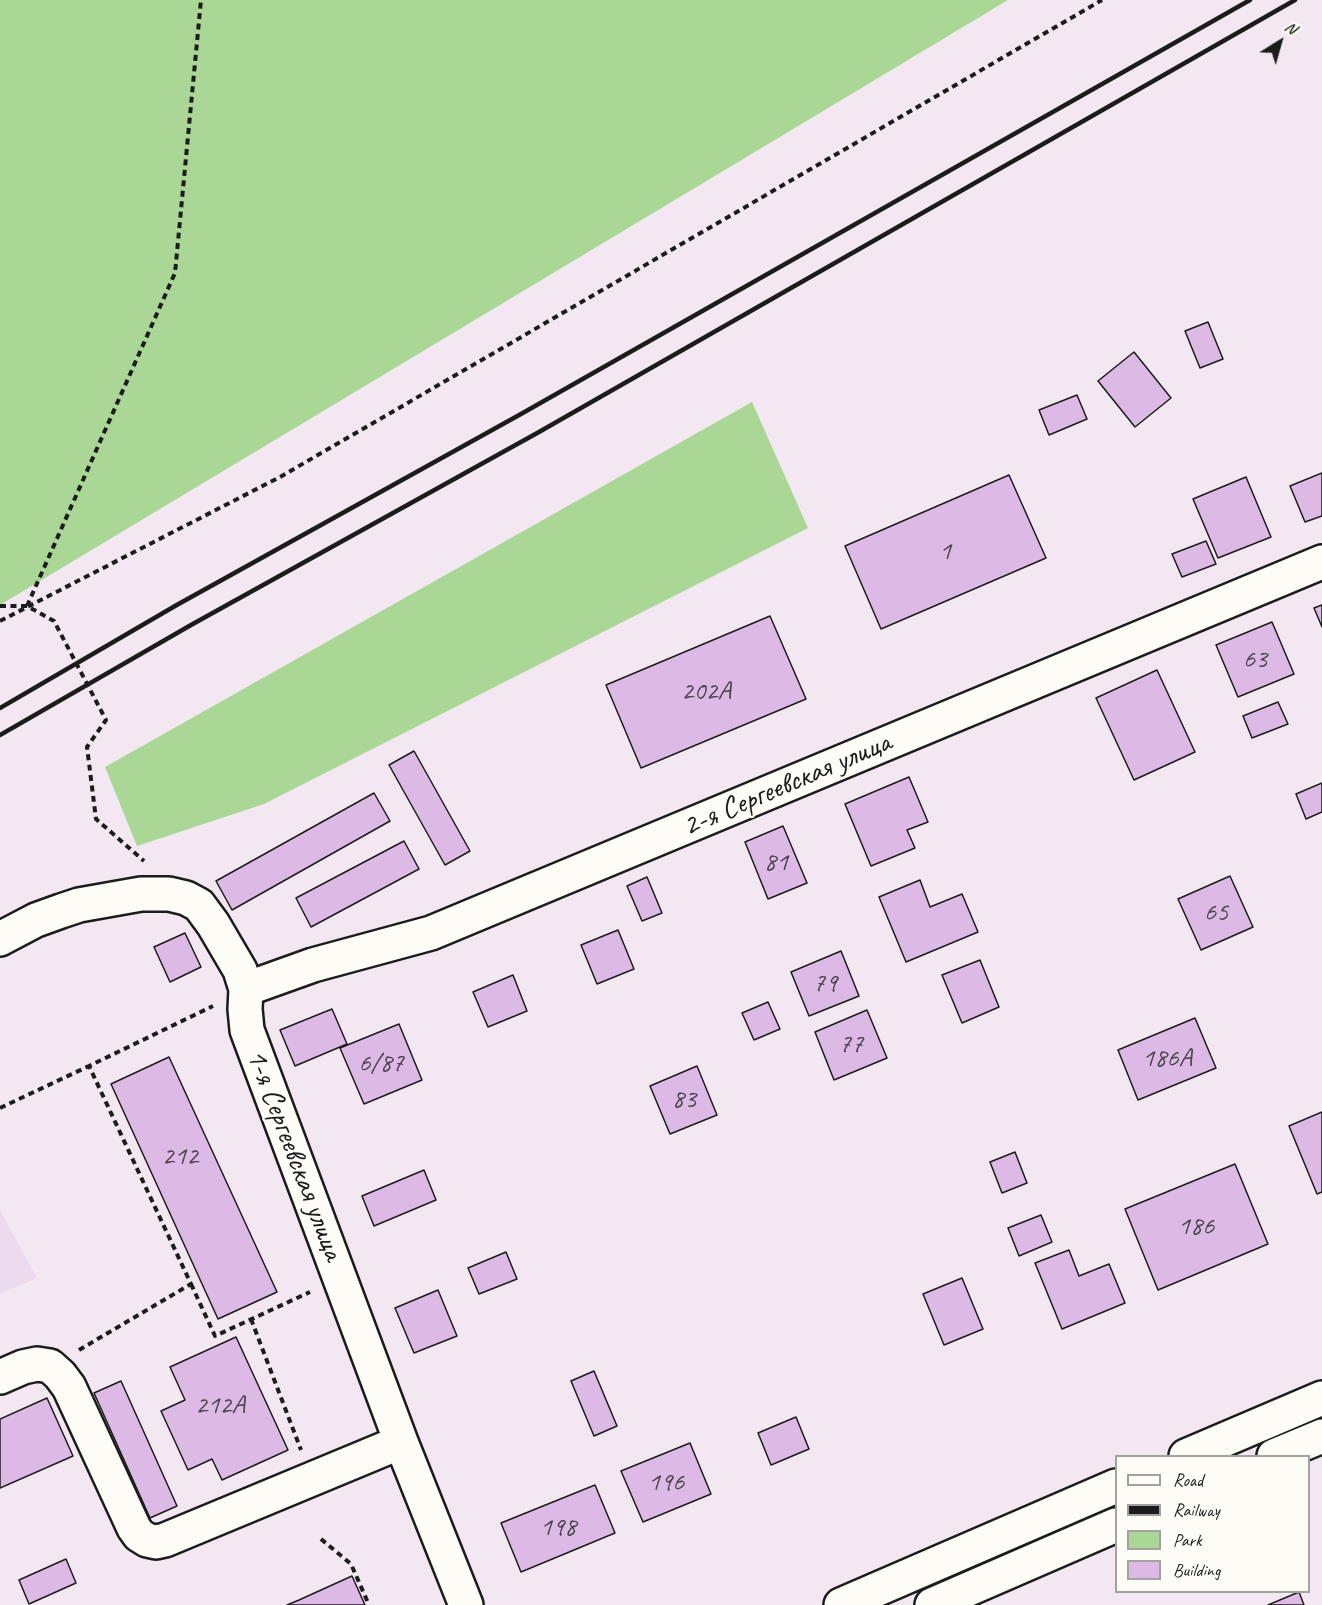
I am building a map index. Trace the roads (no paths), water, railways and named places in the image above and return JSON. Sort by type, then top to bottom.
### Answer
[{"type":"street","name":"2-я Сергеевская улица","points":[[246,990],[313,965],[431,933],[1322,562]]},
{"type":"street","name":"1-я Сергеевская улица","points":[[0,939],[36,920],[79,905],[141,894],[169,894],[186,898],[199,905],[213,924],[240,970],[246,990],[247,1030],[401,1442],[466,1605]]},
{"type":"street","points":[[0,1377],[23,1367],[37,1364],[50,1366],[60,1375],[69,1387],[134,1528],[139,1535],[156,1542],[401,1442]]},
{"type":"street","points":[[1188,1455],[1311,1403],[1320,1441],[1277,1455]]},
{"type":"street","points":[[841,1605],[1115,1486]]},
{"type":"street","points":[[932,1605],[1115,1525]]},
{"type":"railway","points":[[0,708],[175,606],[521,414],[1250,0]]},
{"type":"railway","points":[[0,735],[191,625],[539,432],[1295,0]]}]
